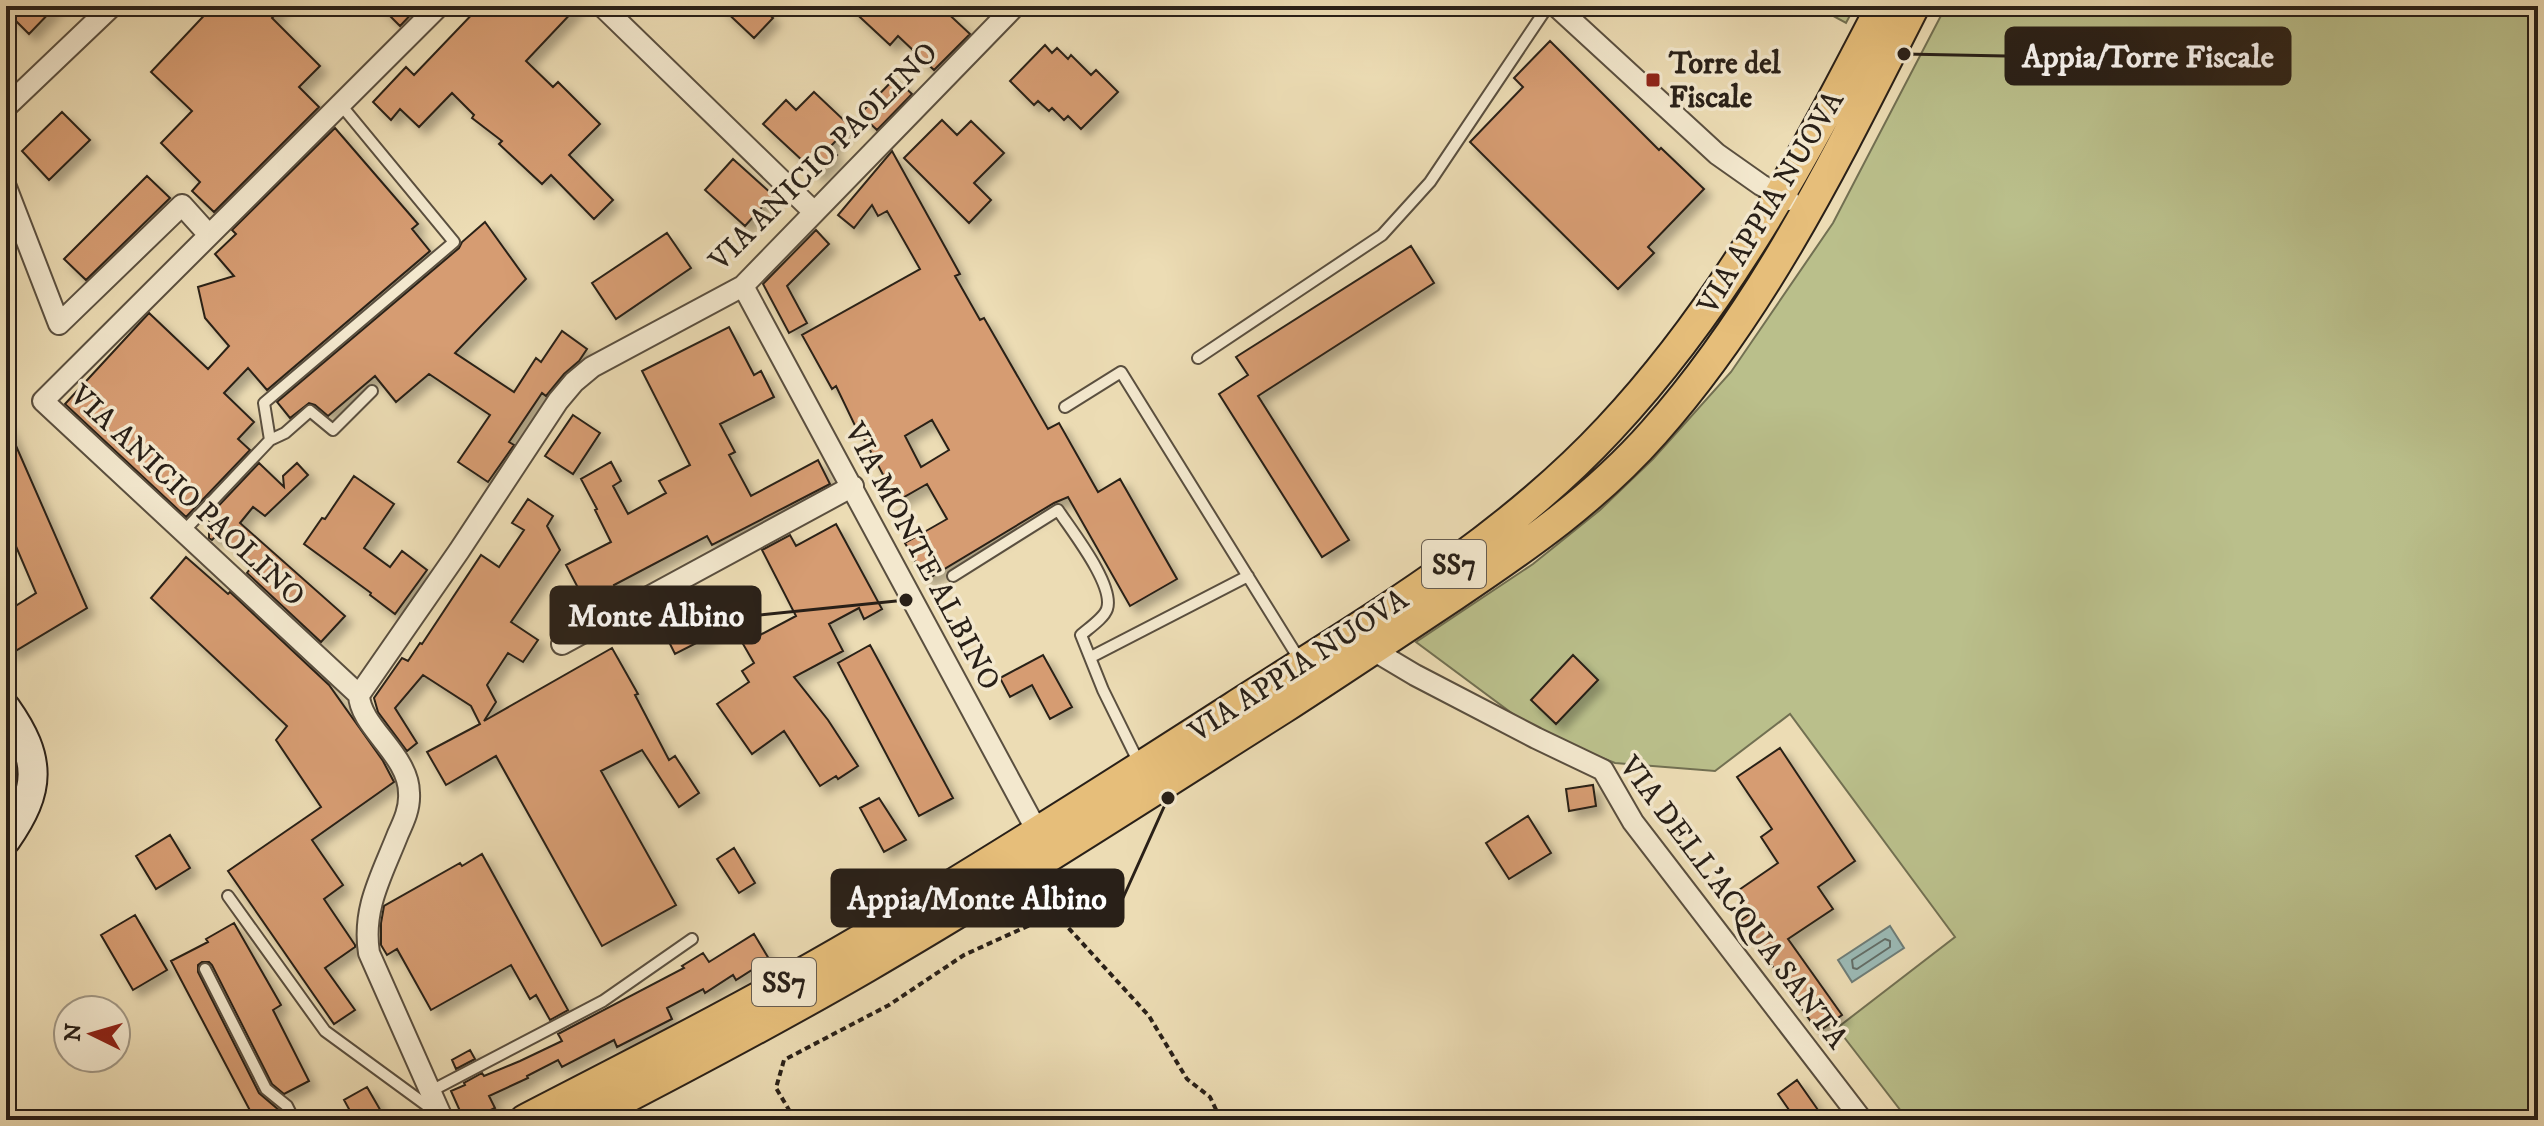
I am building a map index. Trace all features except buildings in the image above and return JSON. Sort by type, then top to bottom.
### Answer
[{"type":"main road","name":"VIA APPIA NUOVA","points":[[525,1120],[1043,843],[1175,778],[1373,650],[1552,528],[1580,505],[1664,421],[1762,285],[1793,203],[1882,6]]},
{"type":"main road","name":"VIA APPIA NUOVA","points":[[583,1120],[863,969],[1043,843],[1141,766],[1469,553],[1529,506],[1589,450],[1670,358],[1793,203],[1914,6]]},
{"type":"street","points":[[6,107],[112,6]]},
{"type":"street","points":[[6,187],[59,324],[182,205],[209,235],[439,6]]},
{"type":"street","points":[[602,6],[814,212]]},
{"type":"street","name":"VIA ANICIO PAOLINO","points":[[359,695],[558,401],[574,382],[592,367],[743,286],[1015,6]]},
{"type":"street","points":[[1556,6],[1717,154],[1793,203]]},
{"type":"street","name":"VIA ANICIO PAOLINO","points":[[209,235],[43,401],[359,695],[362,709],[405,772],[410,791],[406,816],[371,904],[366,923],[369,953],[442,1118]]},
{"type":"street","name":"VIA MONTE ALBINO","points":[[743,286],[1043,843]]},
{"type":"street","points":[[562,644],[853,486]]},
{"type":"street","name":"VIA DELL'ACQUA SANTA","points":[[1373,650],[1522,731],[1603,770],[1633,822],[1862,1120]]},
{"type":"street","points":[[6,708],[26,743],[33,777],[30,799],[6,840]]},
{"type":"lane","points":[[1198,358],[1382,235],[1430,182],[1548,6]]},
{"type":"lane","points":[[270,440],[264,403],[454,242],[341,105]]},
{"type":"lane","points":[[1065,407],[1121,372],[1302,664]]},
{"type":"lane","points":[[183,532],[270,440],[285,433],[310,411],[333,430],[372,391]]},
{"type":"lane","points":[[953,576],[1058,510],[1106,586],[1107,612],[1081,635],[1103,690],[1141,766]]},
{"type":"lane","points":[[1091,657],[1248,576]]},
{"type":"lane","points":[[228,896],[325,1031],[442,1118]]},
{"type":"lane","points":[[431,1091],[603,1001],[692,939]]},
{"type":"lane","points":[[205,969],[266,1089],[287,1106],[294,1120]]},
{"type":"path","points":[[795,1120],[776,1088],[784,1060],[889,1005],[964,955],[1041,920],[1063,922],[1149,1016],[1187,1079],[1210,1097],[1221,1120]]},
{"type":"green space","points":[[1815,6],[1855,6],[1846,23]]},
{"type":"green space","points":[[1946,6],[2538,6],[2538,1120],[1908,1120],[1837,1028],[1955,937],[1790,714],[1715,771],[1615,763],[1537,732],[1416,642],[1533,564],[1600,510],[1653,459],[1731,372],[1833,223]]},
{"type":"water","points":[[1890,926],[1904,948],[1852,982],[1838,960]]},
{"type":"place","name":"Appia/Torre Fiscale","points":[[1904,54]]},
{"type":"place","name":"Torre del Fiscale","points":[[1653,80]]},
{"type":"place","name":"Monte Albino","points":[[906,600]]},
{"type":"place","name":"Appia/Monte Albino","points":[[1168,798]]}]
